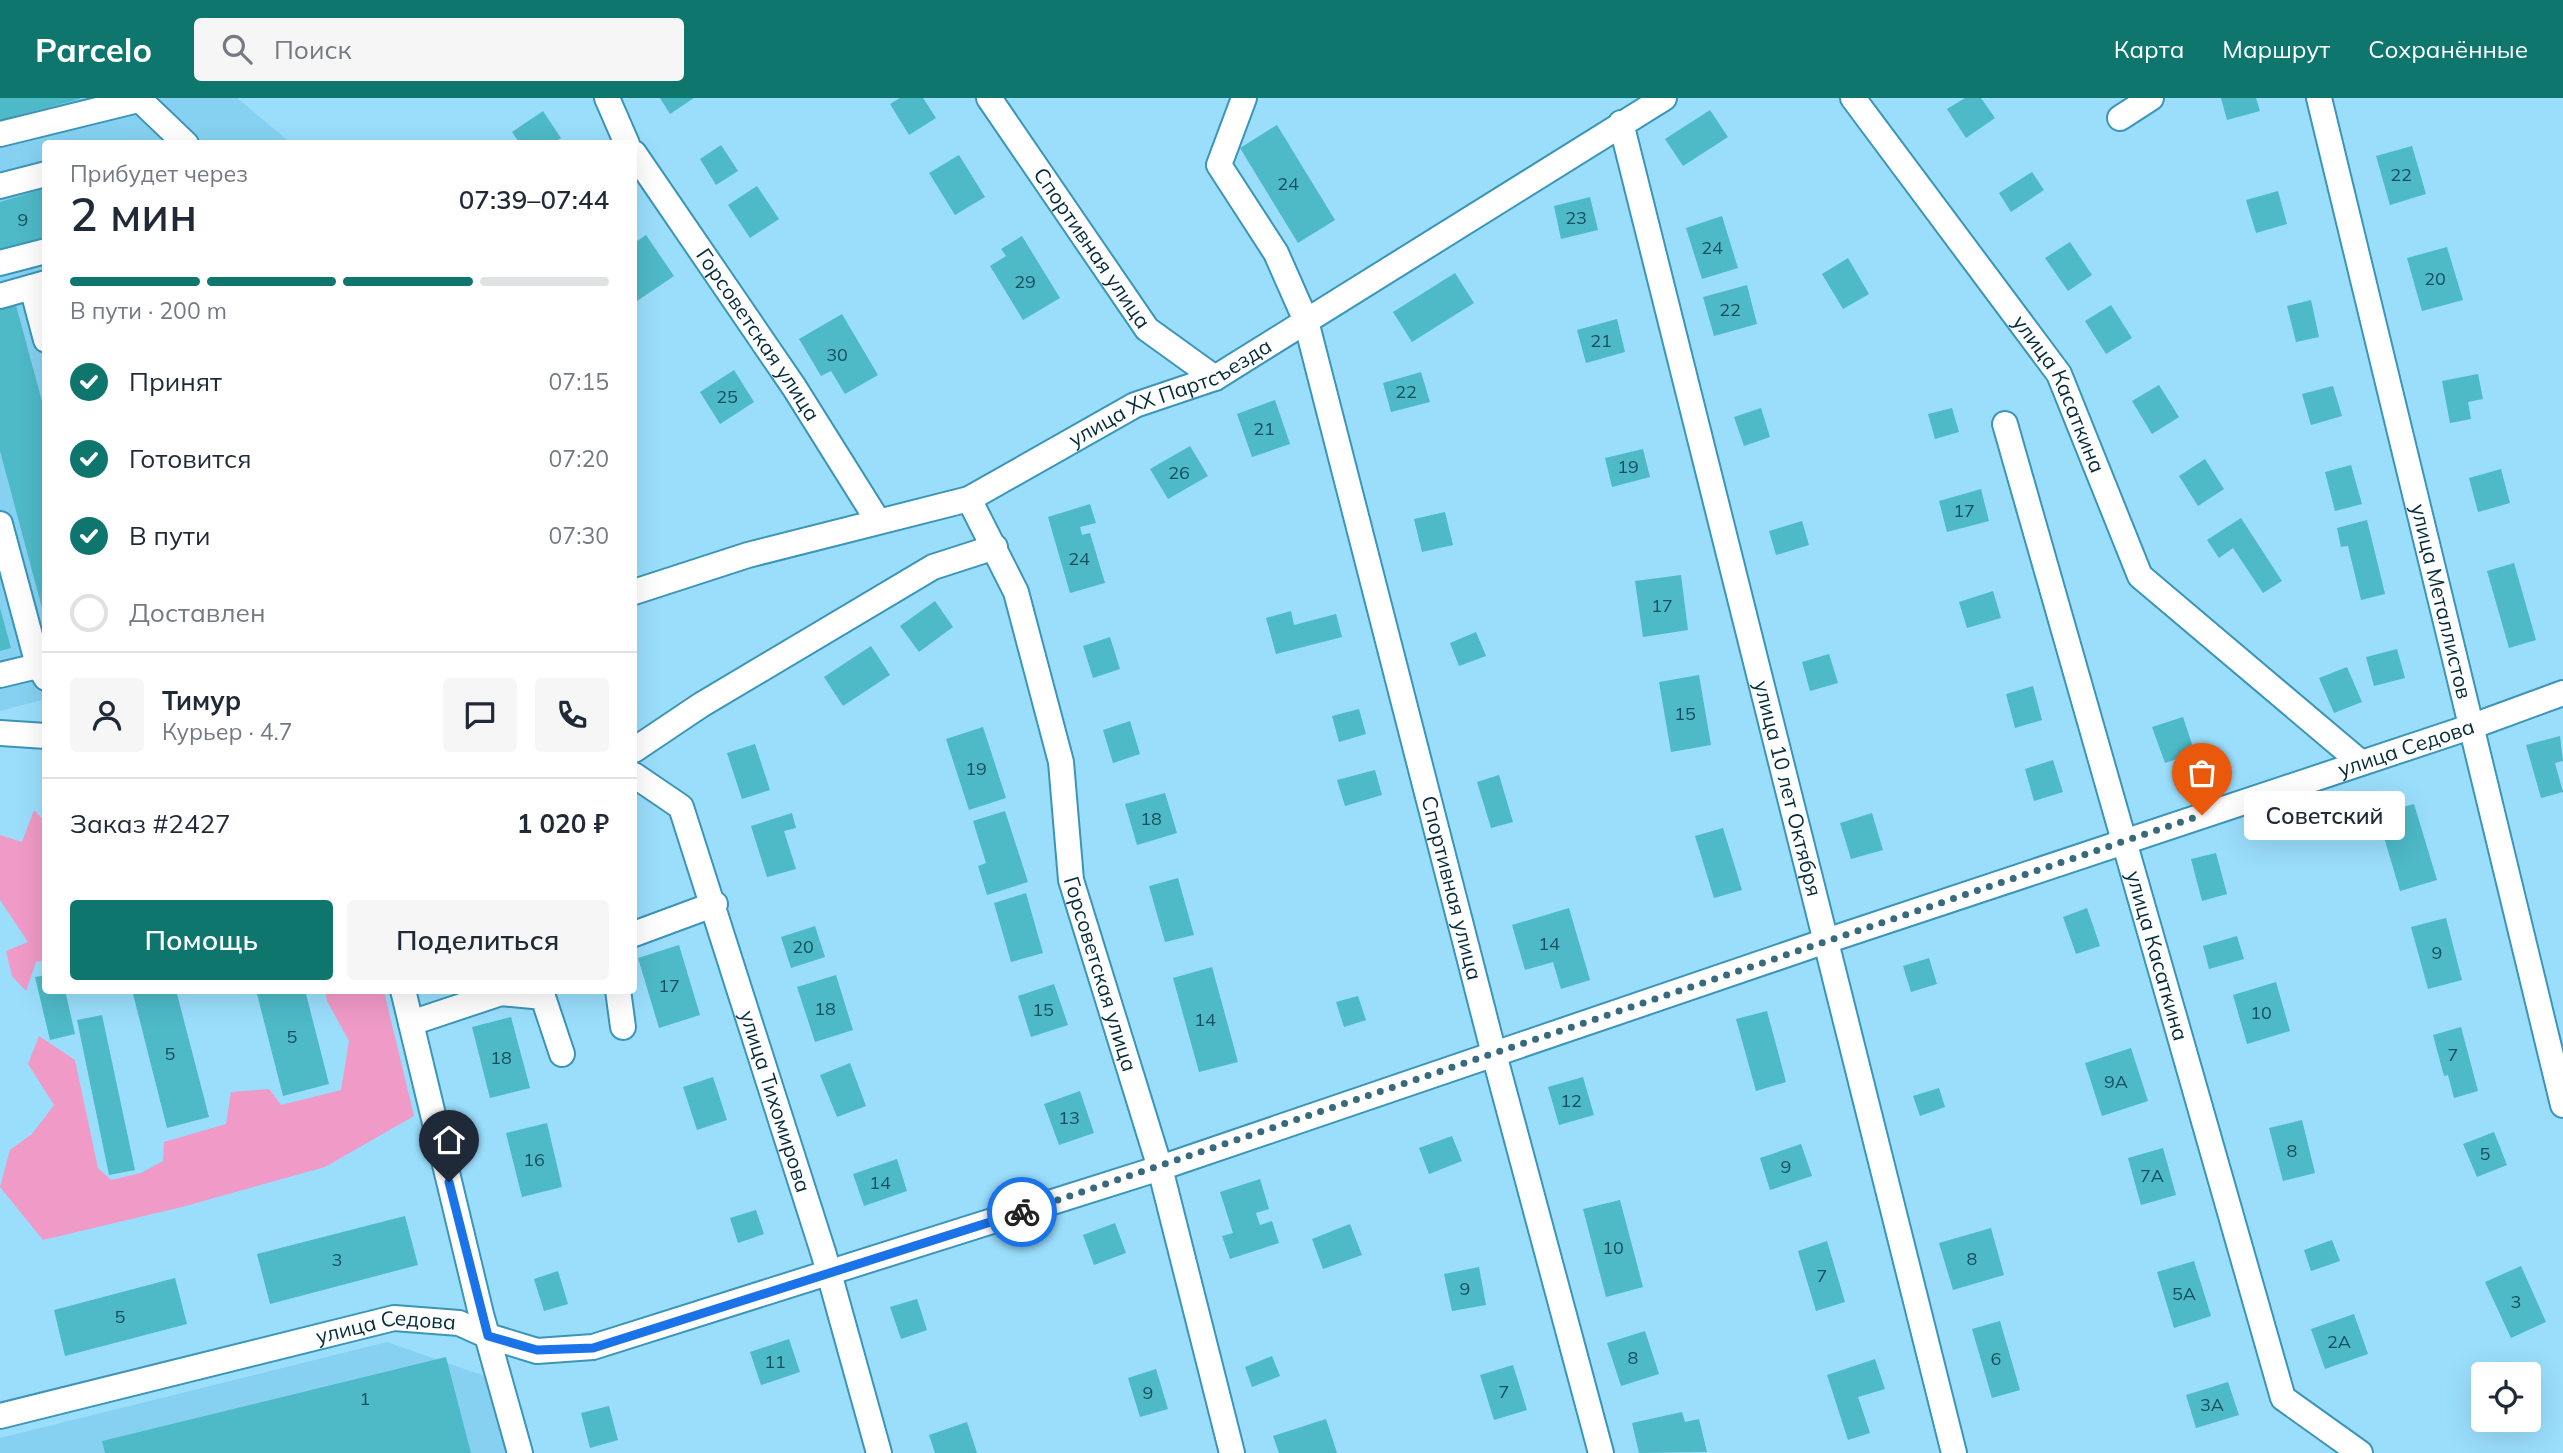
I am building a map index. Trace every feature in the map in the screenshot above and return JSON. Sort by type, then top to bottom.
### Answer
[{"type":"street","points":[[607,98],[625,140]]},
{"type":"street","name":"Спортивная улица","points":[[989,98],[1147,330],[1215,378]]},
{"type":"street","name":"Спортивная улица","points":[[1244,98],[1219,165],[1276,253],[1306,321],[1494,1054],[1601,1453]]},
{"type":"street","name":"улица XX Партсъезда","points":[[637,591],[748,555],[969,499],[1135,405],[1215,378],[1664,98]]},
{"type":"street","name":"улица Касаткина","points":[[1853,98],[2059,374],[2140,576],[2360,762]]},
{"type":"street","points":[[2120,118],[2151,98]]},
{"type":"street","name":"улица Металлистов","points":[[2319,98],[2563,1105]]},
{"type":"street","points":[[0,134],[138,99],[182,140]]},
{"type":"street","name":"улица 10 лет Октября","points":[[1621,123],[1954,1453]]},
{"type":"street","name":"Горсоветская улица","points":[[637,157],[794,387],[878,522]]},
{"type":"street","points":[[0,186],[42,175]]},
{"type":"street","points":[[0,263],[42,252]]},
{"type":"street","points":[[0,296],[39,285],[42,309]]},
{"type":"street","name":"улица Касаткина","points":[[2005,424],[2122,842],[2283,1398],[2360,1453]]},
{"type":"street","name":"Горсоветская улица","points":[[969,499],[1016,592],[1061,762],[1071,880],[1160,1168],[1232,1453]]},
{"type":"street","points":[[0,524],[42,666]]},
{"type":"street","points":[[637,748],[701,705],[933,567],[995,547]]},
{"type":"street","points":[[0,675],[42,669]]},
{"type":"street","name":"улица Седова","points":[[0,1416],[394,1318],[459,1324],[488,1336],[537,1350],[593,1348],[1160,1168],[1826,941],[2473,726],[2563,693]]},
{"type":"street","points":[[0,733],[42,736]]},
{"type":"street","name":"улица Тихомирова","points":[[637,777],[681,807],[715,904],[829,1273],[879,1453]]},
{"type":"street","points":[[637,933],[715,904]]},
{"type":"street","points":[[404,994],[488,1336],[520,1453]]},
{"type":"street","points":[[411,1023],[498,994]]},
{"type":"street","points":[[512,994],[543,997],[562,1054]]},
{"type":"street","points":[[619,994],[623,1027]]},
{"type":"shaded area","points":[[0,98],[237,98],[287,140],[42,140],[42,700],[0,711]]},
{"type":"shaded area","points":[[34,810],[42,819],[42,961],[36,962],[26,991],[12,976],[6,951],[28,942],[0,900],[0,835],[22,842]]},
{"type":"shaded area","points":[[326,994],[385,994],[414,1116],[325,1167],[182,1207],[43,1240],[0,1187],[10,1150],[32,1134],[54,1105],[28,1064],[39,1036],[75,1060],[98,1168],[111,1180],[141,1173],[163,1161],[164,1142],[226,1124],[231,1092],[269,1089],[281,1105],[341,1090],[349,1041]]},
{"type":"shaded area","points":[[387,1342],[502,1382],[522,1453],[0,1453],[0,1438]]},
{"type":"building","points":[[0,98],[80,98],[80,99],[0,120]]},
{"type":"building","points":[[660,98],[694,98],[670,114]]},
{"type":"building","points":[[900,98],[923,98],[936,118],[909,135],[890,104]]},
{"type":"building","points":[[1965,98],[1981,98],[1995,118],[1966,138],[1947,109]]},
{"type":"building","points":[[2221,98],[2256,98],[2260,111],[2227,120]]},
{"type":"building","points":[[1710,110],[1728,137],[1683,166],[1665,139]]},
{"type":"building","points":[[543,111],[561,138],[517,140],[512,132]]},
{"type":"building","points":[[1277,125],[1335,220],[1298,243],[1240,148]]},
{"type":"building","points":[[721,145],[738,171],[716,185],[700,159]]},
{"type":"building","points":[[2412,146],[2426,194],[2390,205],[2376,156]]},
{"type":"building","points":[[959,155],[985,197],[955,215],[929,173]]},
{"type":"building","points":[[2032,172],[2044,190],[2011,212],[1999,193]]},
{"type":"building","points":[[757,186],[779,219],[750,238],[728,205]]},
{"type":"building","points":[[42,189],[42,239],[0,251],[0,202]]},
{"type":"building","points":[[2278,191],[2287,224],[2256,233],[2246,200]]},
{"type":"building","points":[[1590,197],[1598,230],[1561,239],[1554,206]]},
{"type":"building","points":[[1722,216],[1738,268],[1702,279],[1686,228]]},
{"type":"building","points":[[646,235],[674,276],[637,301],[637,241]]},
{"type":"building","points":[[1022,236],[1060,298],[1023,320],[990,266],[1006,256],[1001,249]]},
{"type":"building","points":[[2070,242],[2092,275],[2068,291],[2045,258]]},
{"type":"building","points":[[2447,247],[2463,300],[2422,311],[2407,258]]},
{"type":"building","points":[[1848,258],[1869,294],[1843,309],[1822,274]]},
{"type":"building","points":[[1455,273],[1474,303],[1412,342],[1393,312]]},
{"type":"building","points":[[1747,285],[1757,324],[1714,336],[1703,297]]},
{"type":"building","points":[[14,298],[42,401],[42,608],[0,451],[0,302]]},
{"type":"building","points":[[2311,300],[2319,337],[2296,342],[2287,306]]},
{"type":"building","points":[[2111,305],[2132,338],[2106,354],[2085,321]]},
{"type":"building","points":[[842,314],[878,375],[845,394],[831,371],[821,376],[799,339]]},
{"type":"building","points":[[1617,319],[1625,352],[1586,363],[1577,330]]},
{"type":"building","points":[[734,370],[754,402],[720,424],[700,392]]},
{"type":"building","points":[[1421,372],[1430,402],[1391,412],[1383,383]]},
{"type":"building","points":[[2478,374],[2483,399],[2468,402],[2471,419],[2450,423],[2442,381]]},
{"type":"building","points":[[2159,385],[2179,417],[2152,434],[2132,401]]},
{"type":"building","points":[[2333,386],[2342,416],[2311,425],[2302,394]]},
{"type":"building","points":[[1275,400],[1290,444],[1252,457],[1237,414]]},
{"type":"building","points":[[1761,408],[1770,437],[1744,446],[1734,417]]},
{"type":"building","points":[[1952,408],[1959,432],[1935,439],[1928,414]]},
{"type":"building","points":[[1190,446],[1208,476],[1168,499],[1150,469]]},
{"type":"building","points":[[1643,449],[1650,477],[1612,487],[1605,458]]},
{"type":"building","points":[[2205,459],[2224,489],[2198,506],[2179,476]]},
{"type":"building","points":[[2351,465],[2362,504],[2335,511],[2325,472]]},
{"type":"building","points":[[2501,469],[2510,503],[2478,512],[2469,478]]},
{"type":"building","points":[[1981,489],[1989,521],[1947,532],[1939,501]]},
{"type":"building","points":[[1090,504],[1096,523],[1080,527],[1082,535],[1090,533],[1105,583],[1070,593],[1048,517]]},
{"type":"building","points":[[1445,512],[1453,545],[1422,552],[1414,519]]},
{"type":"building","points":[[2241,518],[2282,581],[2263,593],[2233,548],[2219,558],[2207,540]]},
{"type":"building","points":[[2367,520],[2385,594],[2361,600],[2348,546],[2341,547],[2337,528]]},
{"type":"building","points":[[1802,521],[1809,545],[1776,555],[1769,531]]},
{"type":"building","points":[[2514,563],[2536,640],[2509,648],[2487,571]]},
{"type":"building","points":[[1681,575],[1688,630],[1643,637],[1635,581]]},
{"type":"building","points":[[1993,591],[2001,618],[1967,628],[1959,602]]},
{"type":"building","points":[[935,601],[953,627],[919,652],[900,626]]},
{"type":"building","points":[[0,608],[11,648],[0,651]]},
{"type":"building","points":[[1291,611],[1294,625],[1336,614],[1342,637],[1276,654],[1266,618]]},
{"type":"building","points":[[1476,632],[1486,656],[1459,666],[1450,643]]},
{"type":"building","points":[[1110,637],[1120,669],[1093,678],[1083,646]]},
{"type":"building","points":[[871,646],[890,675],[843,706],[824,677]]},
{"type":"building","points":[[2397,649],[2405,678],[2374,686],[2366,657]]},
{"type":"building","points":[[1829,654],[1838,683],[1810,691],[1802,662]]},
{"type":"building","points":[[2347,667],[2362,702],[2334,713],[2319,678]]},
{"type":"building","points":[[1699,675],[1711,745],[1671,752],[1659,682]]},
{"type":"building","points":[[2033,686],[2042,720],[2015,728],[2006,694]]},
{"type":"building","points":[[1359,709],[1366,734],[1339,742],[1332,716]]},
{"type":"building","points":[[2183,717],[2195,753],[2165,763],[2152,727]]},
{"type":"building","points":[[1130,721],[1140,754],[1113,763],[1103,730]]},
{"type":"building","points":[[983,727],[1006,798],[969,810],[946,739]]},
{"type":"building","points":[[2560,736],[2563,761],[2555,763],[2563,792],[2541,798],[2526,745]]},
{"type":"building","points":[[755,744],[770,790],[742,799],[727,753]]},
{"type":"building","points":[[2053,760],[2063,792],[2034,801],[2025,769]]},
{"type":"building","points":[[1375,770],[1382,795],[1345,806],[1337,780]]},
{"type":"building","points":[[1499,775],[1513,822],[1491,828],[1477,782]]},
{"type":"building","points":[[1165,793],[1177,833],[1137,845],[1125,804]]},
{"type":"building","points":[[2414,804],[2437,880],[2400,891],[2377,814]]},
{"type":"building","points":[[1005,811],[1028,882],[987,895],[978,866],[986,863],[973,821]]},
{"type":"building","points":[[792,813],[796,828],[784,831],[796,869],[767,877],[751,826]]},
{"type":"building","points":[[1872,813],[1883,850],[1851,859],[1840,823]]},
{"type":"building","points":[[1723,828],[1742,890],[1714,898],[1695,836]]},
{"type":"building","points":[[2216,853],[2227,894],[2202,901],[2191,859]]},
{"type":"building","points":[[1178,878],[1194,935],[1165,942],[1149,886]]},
{"type":"building","points":[[1026,893],[1043,953],[1011,962],[994,903]]},
{"type":"building","points":[[1569,908],[1590,980],[1561,989],[1553,962],[1525,970],[1512,925]]},
{"type":"building","points":[[2087,908],[2100,946],[2076,954],[2063,917]]},
{"type":"building","points":[[2446,918],[2462,980],[2428,989],[2411,927]]},
{"type":"building","points":[[815,926],[825,957],[791,968],[781,937]]},
{"type":"building","points":[[2237,936],[2244,959],[2209,969],[2203,946]]},
{"type":"building","points":[[679,945],[700,1015],[659,1028],[638,958]]},
{"type":"building","points":[[1929,958],[1937,984],[1911,992],[1903,966]]},
{"type":"building","points":[[1212,967],[1238,1062],[1199,1072],[1173,978]]},
{"type":"building","points":[[836,975],[853,1030],[815,1042],[797,987]]},
{"type":"building","points":[[42,976],[42,994],[66,994],[75,1034],[50,1040],[35,977]]},
{"type":"building","points":[[2276,982],[2290,1031],[2247,1044],[2233,995]]},
{"type":"building","points":[[1054,984],[1068,1025],[1031,1037],[1018,996]]},
{"type":"building","points":[[133,994],[177,994],[209,1117],[167,1128]]},
{"type":"building","points":[[257,994],[306,994],[329,1084],[283,1096]]},
{"type":"building","points":[[1358,996],[1366,1020],[1344,1027],[1336,1002]]},
{"type":"building","points":[[1767,1011],[1786,1082],[1756,1091],[1736,1019]]},
{"type":"building","points":[[102,1015],[135,1170],[109,1175],[77,1020]]},
{"type":"building","points":[[511,1017],[530,1088],[490,1098],[472,1027]]},
{"type":"building","points":[[2461,1027],[2478,1091],[2454,1098],[2448,1075],[2444,1076],[2433,1035]]},
{"type":"building","points":[[2131,1048],[2148,1101],[2102,1116],[2085,1063]]},
{"type":"building","points":[[850,1063],[866,1106],[837,1117],[820,1075]]},
{"type":"building","points":[[713,1077],[727,1120],[697,1130],[683,1087]]},
{"type":"building","points":[[1583,1077],[1594,1115],[1559,1125],[1548,1087]]},
{"type":"building","points":[[1939,1088],[1945,1107],[1920,1116],[1913,1096]]},
{"type":"building","points":[[1080,1091],[1094,1133],[1059,1145],[1044,1104]]},
{"type":"building","points":[[2302,1120],[2315,1173],[2283,1181],[2269,1128]]},
{"type":"building","points":[[547,1123],[562,1187],[522,1197],[506,1133]]},
{"type":"building","points":[[2494,1132],[2507,1165],[2477,1177],[2463,1144]]},
{"type":"building","points":[[1452,1136],[1462,1161],[1429,1174],[1419,1148]]},
{"type":"building","points":[[1801,1144],[1812,1176],[1770,1190],[1760,1158]]},
{"type":"building","points":[[2163,1148],[2176,1195],[2141,1205],[2128,1158]]},
{"type":"building","points":[[897,1159],[907,1191],[864,1206],[853,1174]]},
{"type":"building","points":[[1260,1179],[1269,1209],[1256,1213],[1260,1225],[1272,1221],[1279,1243],[1230,1259],[1222,1236],[1233,1233],[1220,1192]]},
{"type":"building","points":[[1620,1200],[1643,1287],[1606,1297],[1583,1209]]},
{"type":"building","points":[[756,1210],[764,1234],[738,1243],[730,1218]]},
{"type":"building","points":[[405,1216],[418,1265],[270,1304],[257,1254]]},
{"type":"building","points":[[1115,1223],[1126,1253],[1094,1265],[1083,1235]]},
{"type":"building","points":[[1350,1224],[1362,1255],[1323,1269],[1312,1239]]},
{"type":"building","points":[[1991,1228],[2004,1275],[1953,1290],[1939,1243]]},
{"type":"building","points":[[2332,1240],[2340,1261],[2311,1271],[2304,1250]]},
{"type":"building","points":[[1827,1241],[1845,1302],[1816,1311],[1798,1251]]},
{"type":"building","points":[[2194,1261],[2211,1316],[2174,1328],[2157,1272]]},
{"type":"building","points":[[2521,1266],[2546,1322],[2511,1338],[2485,1282]]},
{"type":"building","points":[[1479,1267],[1486,1305],[1452,1311],[1444,1274]]},
{"type":"building","points":[[558,1271],[568,1304],[544,1311],[534,1279]]},
{"type":"building","points":[[175,1278],[187,1324],[65,1356],[54,1310]]},
{"type":"building","points":[[917,1299],[927,1330],[901,1339],[890,1307]]},
{"type":"building","points":[[2354,1314],[2368,1354],[2325,1369],[2311,1329]]},
{"type":"building","points":[[2000,1321],[2020,1390],[1992,1398],[1972,1329]]},
{"type":"building","points":[[1645,1331],[1659,1374],[1621,1386],[1607,1343]]},
{"type":"building","points":[[789,1339],[800,1372],[761,1385],[750,1352]]},
{"type":"building","points":[[1272,1356],[1280,1376],[1252,1387],[1245,1367]]},
{"type":"building","points":[[446,1357],[471,1453],[105,1453],[102,1441]]},
{"type":"building","points":[[1875,1359],[1885,1389],[1858,1397],[1870,1433],[1848,1440],[1827,1375]]},
{"type":"building","points":[[1513,1365],[1527,1410],[1494,1420],[1480,1375]]},
{"type":"building","points":[[1156,1369],[1168,1409],[1140,1417],[1128,1378]]},
{"type":"building","points":[[2228,1382],[2239,1415],[2196,1428],[2186,1395]]},
{"type":"building","points":[[609,1406],[618,1440],[590,1448],[581,1413]]},
{"type":"building","points":[[1682,1412],[1685,1422],[1699,1419],[1707,1452],[1639,1453],[1632,1423]]},
{"type":"building","points":[[1326,1419],[1337,1453],[1279,1453],[1273,1436]]},
{"type":"building","points":[[967,1422],[977,1453],[935,1453],[929,1435]]},
{"type":"way so far","points":[[1022,1212],[1160,1168],[2202,815]]},
{"type":"place","name":"Советский","points":[[2202,815]]},
{"type":"route","points":[[449,1182],[488,1336],[537,1350],[593,1348],[1022,1212]]}]
